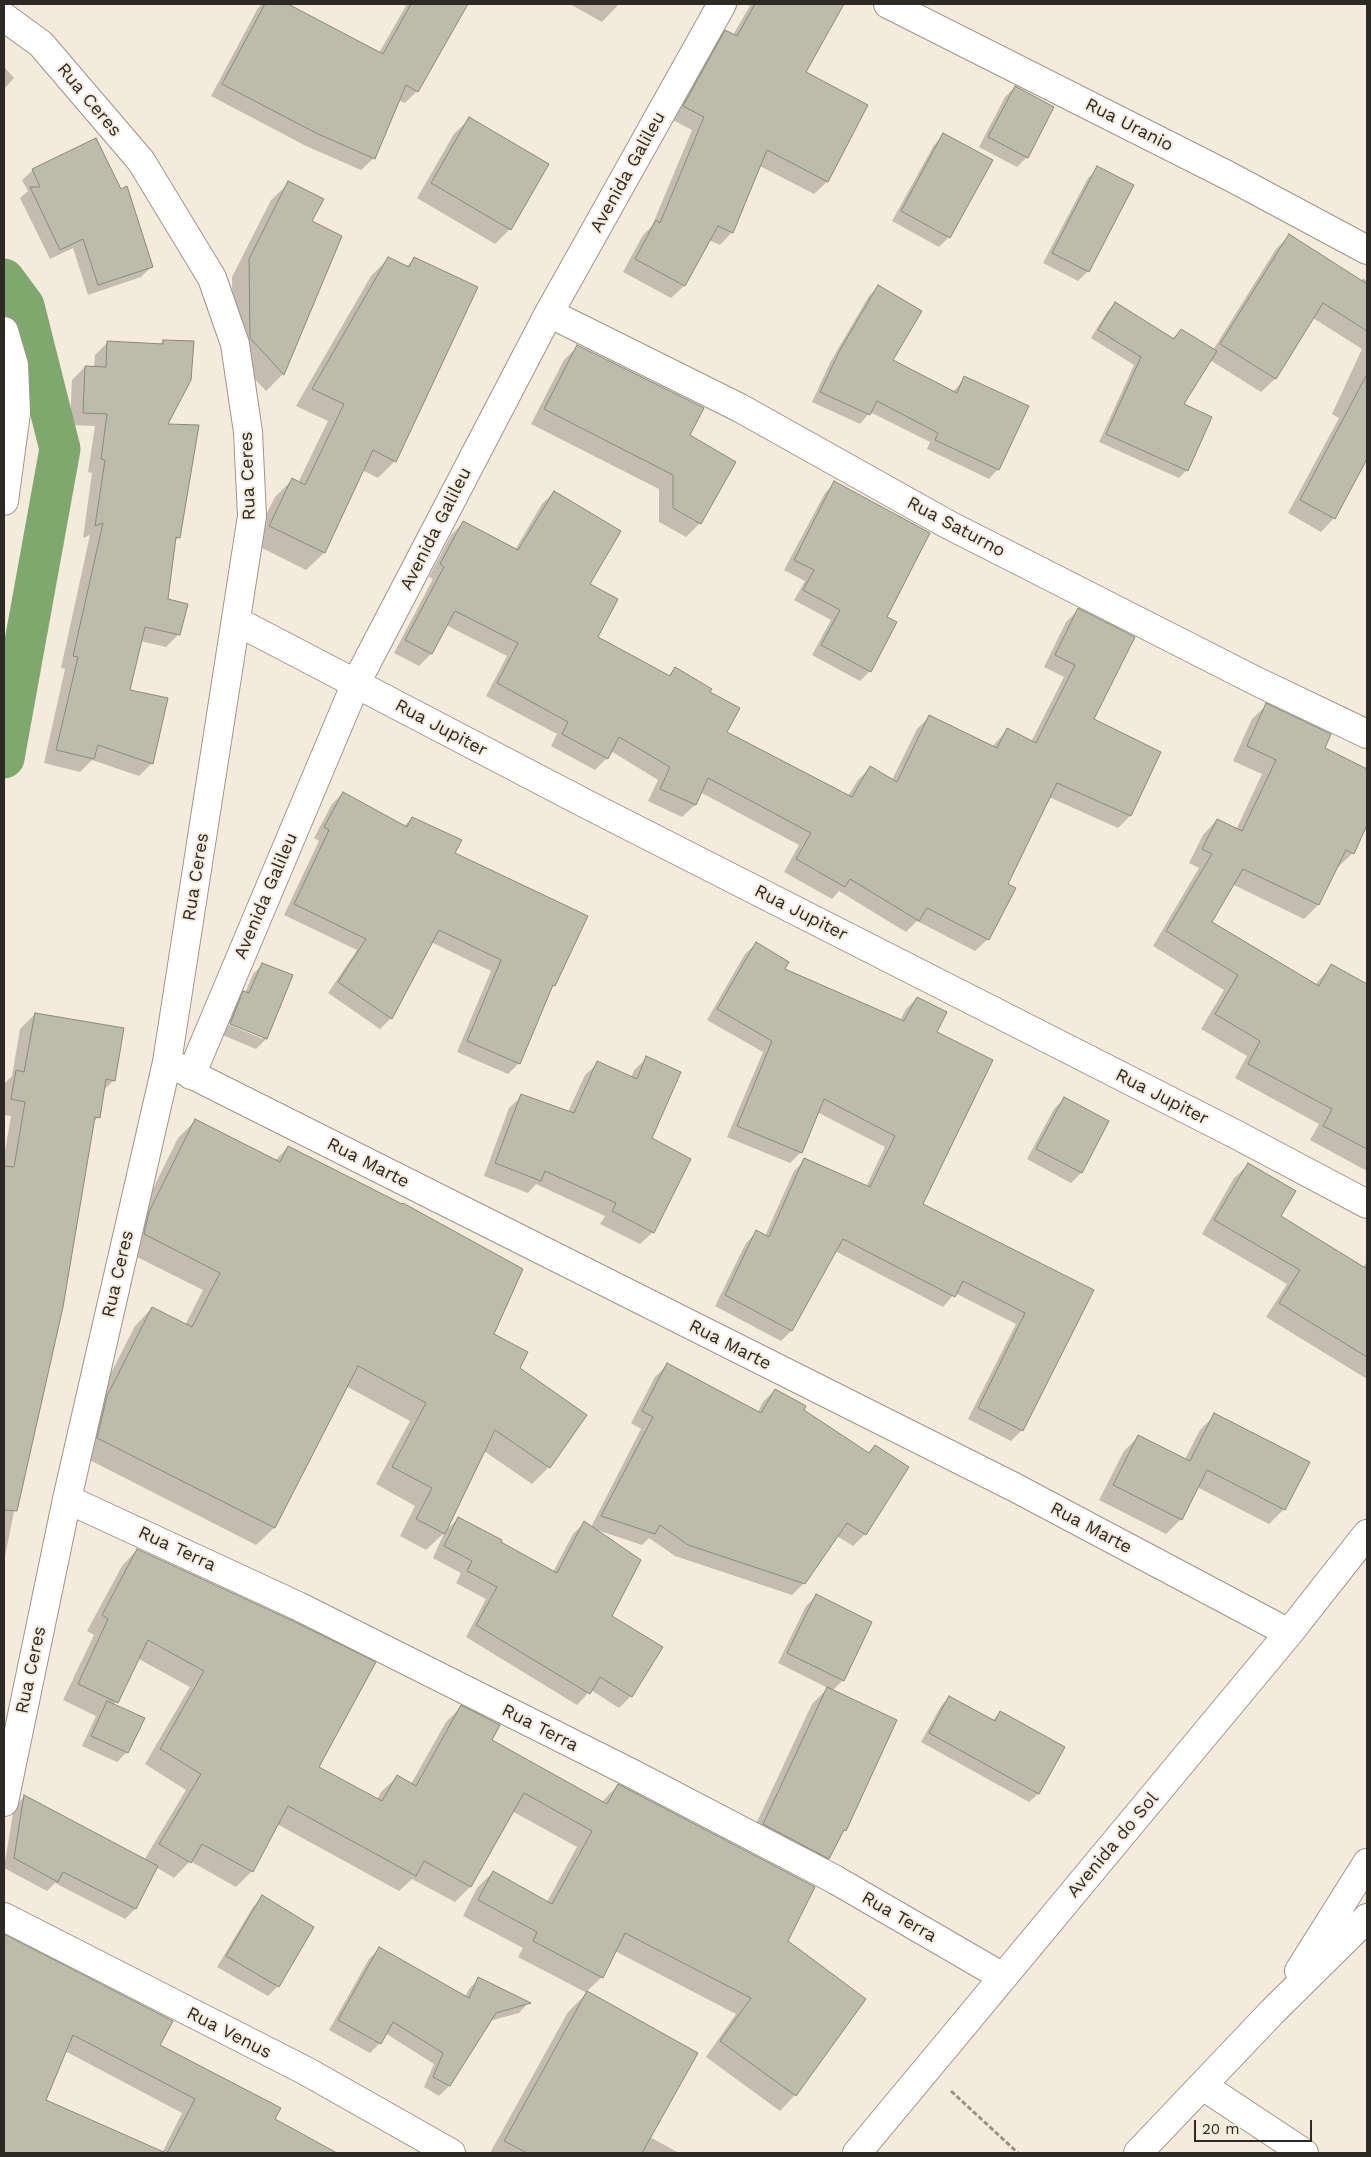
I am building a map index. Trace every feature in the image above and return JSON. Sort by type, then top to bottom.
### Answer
[{"type":"main road","name":"Avenida Galileu","points":[[191,1075],[356,683],[548,314],[722,4]]},
{"type":"main road","name":"Rua Uranio","points":[[888,4],[1230,176],[1367,250]]},
{"type":"main road","name":"Rua Ceres","points":[[4,17],[41,44],[141,161],[212,278],[235,344],[248,432],[252,516],[167,1062],[68,1498],[4,1802]]},
{"type":"main road","name":"Rua Saturno","points":[[548,314],[740,408],[949,525],[1258,682],[1367,734]]},
{"type":"main road","points":[[4,330],[14,365],[16,413],[4,500]]},
{"type":"main road","name":"Rua Jupiter","points":[[236,621],[590,806],[1237,1135],[1367,1204]]},
{"type":"main road","name":"Rua Marte","points":[[167,1062],[1014,1487],[1289,1633]]},
{"type":"main road","name":"Rua Terra","points":[[68,1498],[298,1606],[631,1773],[834,1879],[1003,1977]]},
{"type":"main road","name":"Avenida do Sol","points":[[857,2153],[1289,1633],[1367,1534]]},
{"type":"main road","points":[[1272,2012],[1367,1863]]},
{"type":"main road","name":"Rua Venus","points":[[4,1918],[306,2071],[451,2153]]},
{"type":"main road","points":[[1138,2153],[1272,2012],[1367,1918]]},
{"type":"main road","points":[[1203,2086],[1304,2153]]},
{"type":"path","points":[[944,2098],[951,2091],[1018,2153]]},
{"type":"building","points":[[265,4],[288,4],[383,54],[411,4],[468,4],[418,92],[406,85],[375,159],[318,134],[222,84]]},
{"type":"building","points":[[755,4],[844,4],[806,72],[868,105],[828,182],[767,150],[733,233],[718,226],[685,286],[635,259],[656,220],[660,223],[704,117],[683,106],[725,30],[737,36]]},
{"type":"building","points":[[1015,86],[1054,107],[1028,158],[988,137]]},
{"type":"building","points":[[469,117],[549,164],[511,230],[431,183]]},
{"type":"building","points":[[943,133],[993,160],[950,238],[901,211]]},
{"type":"building","points":[[96,138],[121,189],[127,186],[153,267],[98,285],[83,239],[60,250],[30,187],[40,187],[32,169]]},
{"type":"building","points":[[1097,166],[1134,185],[1089,272],[1052,253]]},
{"type":"building","points":[[288,181],[324,199],[312,221],[342,236],[284,375],[250,338],[249,259]]},
{"type":"building","points":[[1289,234],[1367,284],[1367,331],[1323,303],[1276,379],[1220,344]]},
{"type":"building","points":[[388,257],[409,267],[414,257],[478,287],[396,462],[373,450],[325,553],[269,526],[292,478],[305,485],[344,404],[312,389]]},
{"type":"building","points":[[878,285],[922,311],[893,360],[957,393],[964,376],[1029,406],[999,470],[935,440],[938,433],[877,401],[870,415],[820,392],[840,350]]},
{"type":"building","points":[[1115,302],[1174,339],[1181,329],[1217,351],[1184,404],[1212,417],[1188,471],[1106,434],[1141,357],[1098,330]]},
{"type":"building","points":[[163,340],[194,341],[191,380],[168,424],[199,425],[180,538],[176,537],[168,599],[188,604],[180,635],[145,627],[130,690],[168,698],[153,764],[98,745],[94,759],[56,750],[78,657],[73,656],[103,523],[95,526],[105,460],[101,459],[107,414],[83,413],[85,366],[106,367],[107,341],[163,344]]},
{"type":"building","points":[[577,345],[704,408],[690,435],[736,462],[701,524],[673,508],[673,475],[544,409]]},
{"type":"building","points":[[1367,374],[1367,459],[1335,519],[1300,500]]},
{"type":"building","points":[[834,481],[930,533],[887,617],[897,622],[871,672],[821,645],[840,610],[803,590],[814,570],[794,560]]},
{"type":"building","points":[[554,491],[621,531],[590,584],[618,599],[598,637],[670,676],[675,667],[712,689],[710,692],[740,708],[727,732],[852,797],[870,766],[897,782],[929,715],[997,748],[1007,728],[1036,743],[1075,665],[1055,655],[1078,608],[1135,637],[1094,719],[1161,752],[1131,816],[1057,783],[1008,884],[1016,888],[989,940],[927,908],[919,921],[850,879],[845,887],[796,859],[811,833],[708,778],[696,805],[660,789],[670,767],[619,737],[608,759],[562,734],[568,722],[497,683],[518,643],[455,611],[432,654],[405,640],[444,567],[440,564],[463,521],[518,550]]},
{"type":"building","points":[[1266,703],[1331,734],[1325,748],[1367,769],[1367,825],[1354,854],[1346,850],[1319,905],[1243,869],[1212,922],[1319,986],[1331,964],[1367,984],[1367,1149],[1323,1126],[1332,1109],[1248,1064],[1260,1041],[1215,1014],[1238,975],[1166,931],[1212,854],[1202,849],[1217,819],[1242,831],[1276,760],[1247,746]]},
{"type":"building","points":[[343,792],[407,827],[412,817],[462,840],[455,853],[588,916],[555,986],[553,985],[520,1064],[467,1041],[501,960],[439,930],[392,1019],[338,982],[366,939],[294,904],[329,830],[324,827]]},
{"type":"building","points":[[756,942],[789,962],[785,969],[904,1021],[917,997],[947,1012],[937,1032],[993,1060],[923,1204],[1094,1290],[1023,1431],[978,1408],[1025,1313],[963,1281],[955,1297],[843,1239],[792,1331],[725,1295],[756,1230],[769,1237],[804,1158],[870,1187],[895,1136],[824,1099],[802,1153],[737,1126],[772,1041],[717,1009]]},
{"type":"building","points":[[262,963],[293,975],[267,1039],[230,1024],[243,991],[249,993]]},
{"type":"building","points":[[35,1013],[124,1028],[115,1081],[106,1079],[100,1118],[95,1117],[63,1307],[17,1511],[4,1510],[4,1166],[14,1167],[25,1102],[11,1099],[16,1070],[24,1072]]},
{"type":"building","points":[[646,1056],[681,1072],[652,1138],[691,1159],[654,1233],[612,1211],[616,1203],[545,1171],[541,1181],[495,1163],[521,1094],[574,1113],[597,1061],[637,1079]]},
{"type":"building","points":[[1064,1097],[1109,1121],[1082,1173],[1036,1149]]},
{"type":"building","points":[[195,1119],[280,1162],[288,1146],[403,1203],[523,1269],[494,1334],[528,1352],[520,1368],[587,1415],[550,1468],[495,1430],[445,1534],[416,1519],[432,1488],[392,1467],[426,1403],[358,1366],[275,1528],[97,1438],[107,1396],[152,1307],[192,1327],[220,1273],[144,1234],[149,1212]]},
{"type":"building","points":[[1248,1163],[1296,1191],[1281,1216],[1367,1269],[1367,1357],[1279,1303],[1300,1270],[1214,1220]]},
{"type":"building","points":[[667,1363],[761,1413],[775,1389],[806,1406],[804,1410],[869,1453],[875,1445],[909,1467],[866,1535],[847,1523],[805,1584],[688,1545],[660,1525],[655,1534],[601,1516],[653,1417],[642,1411]]},
{"type":"building","points":[[1214,1413],[1310,1462],[1285,1510],[1207,1470],[1182,1520],[1113,1485],[1138,1435],[1190,1461]]},
{"type":"building","points":[[458,1517],[502,1540],[501,1542],[557,1573],[584,1521],[641,1560],[612,1616],[663,1647],[632,1697],[600,1677],[590,1694],[476,1625],[497,1587],[467,1571],[472,1561],[444,1546]]},
{"type":"building","points":[[137,1549],[291,1620],[376,1662],[319,1767],[382,1801],[397,1775],[416,1786],[461,1705],[500,1725],[492,1740],[607,1804],[618,1784],[815,1887],[788,1941],[866,1999],[796,2096],[720,2041],[751,1998],[625,1933],[603,1978],[533,1941],[537,1932],[478,1900],[493,1871],[552,1904],[592,1831],[524,1793],[471,1887],[424,1861],[416,1876],[288,1806],[253,1872],[202,1844],[191,1863],[159,1844],[201,1774],[160,1749],[204,1671],[148,1640],[118,1703],[78,1684],[108,1619],[102,1615]]},
{"type":"building","points":[[816,1594],[872,1622],[844,1681],[787,1653]]},
{"type":"building","points":[[827,1687],[897,1720],[846,1831],[844,1830],[829,1859],[763,1824]]},
{"type":"building","points":[[949,1696],[995,1721],[1000,1711],[1065,1747],[1039,1794],[929,1733]]},
{"type":"building","points":[[107,1701],[145,1718],[128,1753],[91,1736]]},
{"type":"building","points":[[24,1795],[158,1866],[136,1909],[63,1872],[58,1882],[14,1858]]},
{"type":"building","points":[[262,1895],[314,1927],[279,1987],[226,1956]]},
{"type":"building","points":[[4,1934],[173,2021],[160,2045],[281,2108],[275,2119],[337,2153],[167,2153],[195,2099],[73,2035],[46,2100],[166,2153],[4,2153]]},
{"type":"building","points":[[379,1947],[469,1998],[478,1977],[531,2003],[496,2013],[450,2086],[433,2077],[443,2053],[393,2022],[381,2044],[338,2020]]},
{"type":"building","points":[[587,1991],[698,2053],[642,2153],[527,2153],[504,2141]]},
{"type":"waterway","points":[[4,279],[24,306],[60,449],[4,758]]}]
